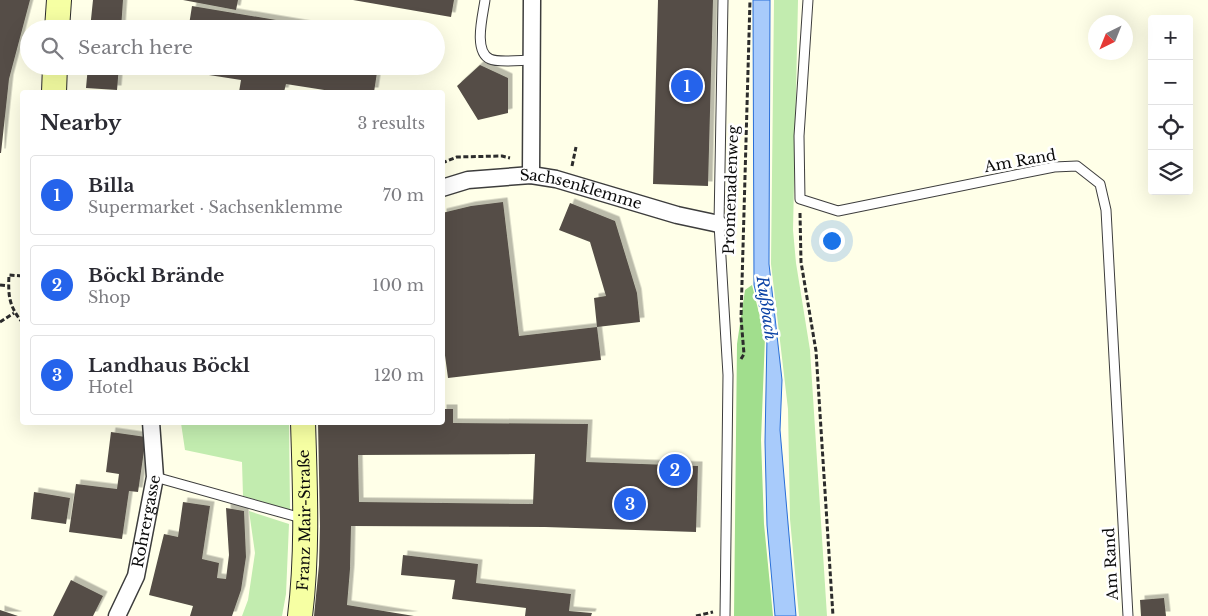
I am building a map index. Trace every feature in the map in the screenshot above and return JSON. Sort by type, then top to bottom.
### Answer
[{"type":"main road","points":[[58,20],[59,0]]},
{"type":"main road","points":[[54,90],[55,75]]},
{"type":"main road","name":"Franz Mair-Straße","points":[[300,616],[305,519],[304,425]]},
{"type":"street","points":[[531,170],[532,0]]},
{"type":"street","name":"Sachsenklemme","points":[[445,187],[468,180],[531,170],[676,215],[719,224]]},
{"type":"street","name":"Rohrergasse","points":[[117,616],[136,576],[156,476],[152,425]]},
{"type":"lane","points":[[484,0],[480,44],[484,54],[491,60],[532,60]]},
{"type":"lane","name":"Promenadenweg","points":[[723,0],[719,224],[728,375],[725,616]]},
{"type":"lane","points":[[800,199],[799,136],[808,0]]},
{"type":"lane","name":"Am Rand","points":[[800,199],[838,211],[1054,167],[1077,166],[1100,184],[1106,210],[1128,616]]},
{"type":"lane","points":[[156,476],[305,519]]},
{"type":"path","name":"Promenadenweg","points":[[728,375],[738,367],[744,354],[741,318],[750,0]]},
{"type":"path","points":[[569,174],[576,147]]},
{"type":"path","points":[[445,162],[458,157],[502,156],[531,170]]},
{"type":"path","points":[[800,199],[801,262],[816,351],[833,616]]},
{"type":"path","points":[[20,276],[9,276],[8,286],[9,303],[20,320]]},
{"type":"path","points":[[0,285],[8,286]]},
{"type":"path","points":[[0,322],[14,313]]},
{"type":"green space","points":[[774,0],[798,0],[793,230],[796,263],[810,350],[827,616],[799,616],[790,519],[788,409],[771,264]]},
{"type":"green space","points":[[752,285],[765,337],[761,440],[764,524],[773,616],[734,616],[737,344],[745,290]]},
{"type":"green space","points":[[181,425],[289,425],[290,510],[243,496],[242,462],[185,450]]},
{"type":"green space","points":[[249,511],[289,524],[286,594],[282,616],[242,616],[248,600],[255,553]]},
{"type":"water","name":"Rußbach","points":[[753,0],[770,0],[769,264],[782,380],[780,430],[796,616],[775,616],[767,525],[765,442],[767,337],[754,285]]},
{"type":"building","points":[[0,0],[30,0],[25,20],[20,20],[20,38],[9,79],[0,153]]},
{"type":"building","points":[[93,0],[123,0],[122,20],[91,20]]},
{"type":"building","points":[[183,0],[238,0],[236,10]]},
{"type":"building","points":[[353,0],[454,0],[451,17]]},
{"type":"building","points":[[658,0],[713,0],[708,186],[653,184]]},
{"type":"building","points":[[192,6],[276,20],[190,20]]},
{"type":"building","points":[[480,65],[508,78],[508,113],[478,120],[457,86]]},
{"type":"building","points":[[87,75],[118,75],[117,90],[86,88]]},
{"type":"building","points":[[209,75],[377,75],[374,90],[324,90],[286,84],[284,90],[239,90],[241,80]]},
{"type":"building","points":[[503,202],[519,336],[597,327],[601,360],[448,378],[445,356],[445,212],[471,206]]},
{"type":"building","points":[[570,203],[615,221],[637,293],[640,322],[597,327],[594,298],[606,296],[590,242],[559,230]]},
{"type":"building","points":[[445,409],[453,409],[453,423],[588,424],[586,462],[698,466],[696,532],[545,527],[351,526],[347,605],[414,616],[314,616],[319,565],[318,425],[445,425]],"holes":[[[535,454],[533,504],[359,502],[358,455]]]},
{"type":"building","points":[[111,432],[146,437],[138,492],[129,491],[122,539],[69,532],[76,484],[117,489],[119,474],[106,472]]},
{"type":"building","points":[[34,492],[70,498],[66,524],[31,519]]},
{"type":"building","points":[[183,502],[210,506],[202,559],[219,563],[217,578],[226,579],[229,555],[226,508],[244,511],[246,557],[241,590],[232,616],[190,616],[193,606],[149,595],[164,534],[178,537]]},
{"type":"building","points":[[403,555],[478,564],[476,583],[571,594],[569,611],[592,613],[591,616],[525,616],[526,608],[452,599],[455,580],[401,575]]},
{"type":"building","points":[[71,580],[103,596],[93,616],[53,616]]},
{"type":"building","points":[[1164,598],[1166,616],[1141,616],[1140,600]]},
{"type":"building","points":[[0,610],[18,616],[0,616]]},
{"type":"place","name":"Billa","points":[[687,86]]},
{"type":"place","name":"Böckl Brände","points":[[675,470]]},
{"type":"place","name":"Landhaus Böckl","points":[[630,504]]}]
